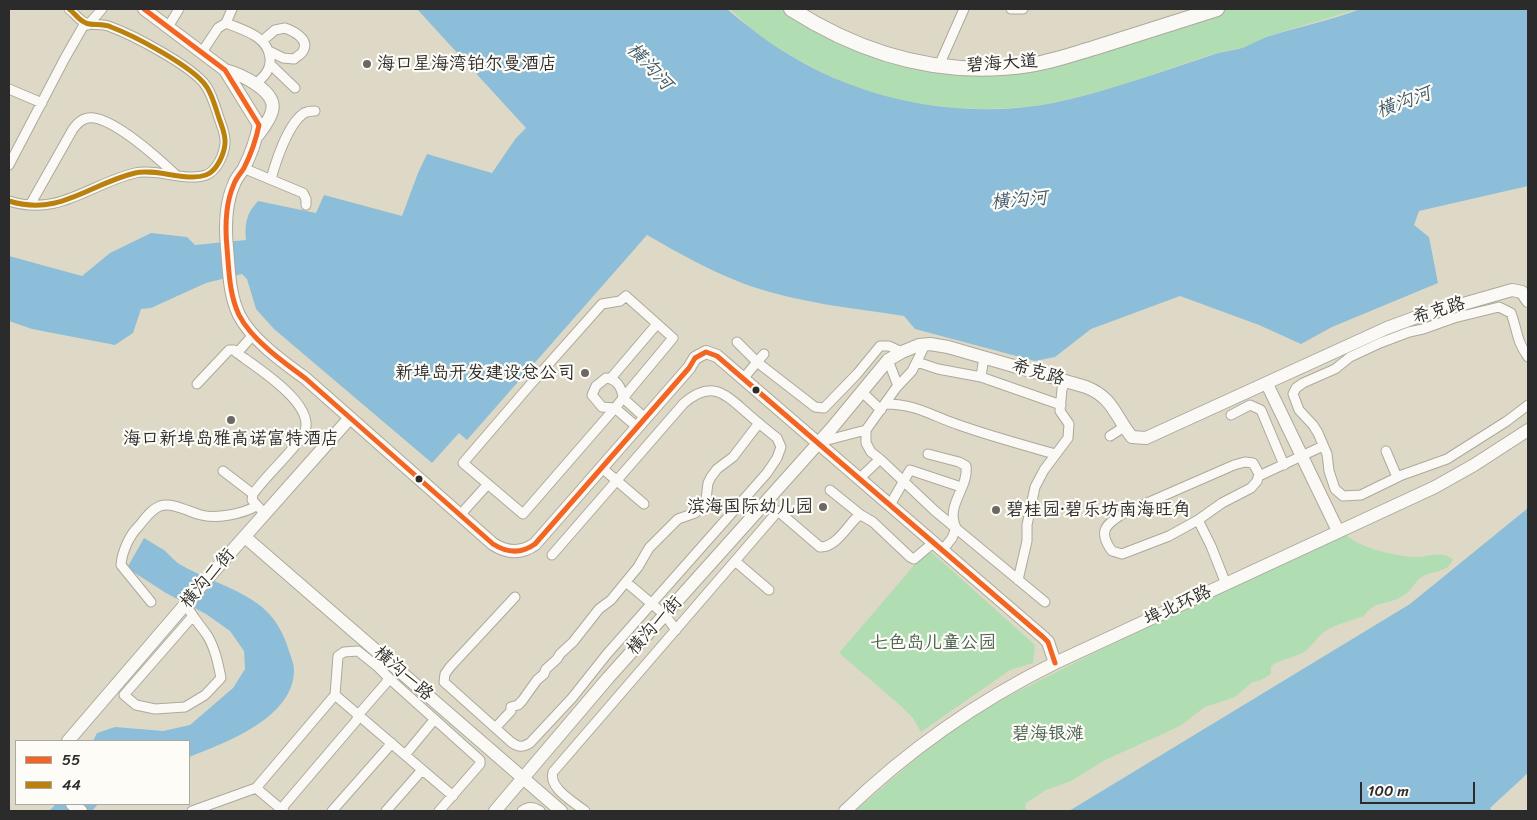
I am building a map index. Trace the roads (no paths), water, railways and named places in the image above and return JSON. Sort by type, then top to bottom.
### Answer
[{"type":"main road","points":[[144,9],[225,70],[259,125],[257,137]]},
{"type":"main road","name":"碧海大道","points":[[791,9],[834,34],[874,50],[923,63],[970,68],[1029,65],[1060,58],[1217,9]]},
{"type":"main road","name":"碧海大道","points":[[799,9],[827,26],[859,41],[906,55],[966,64],[995,64],[1045,58],[1204,9]]},
{"type":"main road","points":[[225,70],[240,74],[265,92],[272,101],[273,110],[257,137],[244,168],[234,184],[225,226],[230,280],[233,297],[240,315],[254,334],[267,347],[305,378],[349,419],[493,544],[512,552],[528,549],[542,538],[689,368],[695,358],[706,352],[717,356],[1048,642],[1055,663]]},
{"type":"main road","name":"希克路","points":[[818,443],[888,360],[910,348],[925,345],[948,347],[1086,387],[1100,394],[1114,409],[1132,437],[1146,438],[1355,342],[1414,318],[1512,290],[1522,292],[1528,300]]},
{"type":"main road","points":[[1267,384],[1293,463],[1338,531]]},
{"type":"main road","name":"横沟二街","points":[[69,740],[138,669],[186,605],[245,537],[261,510],[349,419]]},
{"type":"main road","name":"埠北环路","points":[[845,811],[884,775],[937,734],[1016,684],[1055,663],[1455,476],[1528,430]]},
{"type":"main road","name":"横沟一街","points":[[495,811],[608,678],[818,443]]},
{"type":"main road","name":"横沟一路","points":[[245,537],[381,663],[561,811]]},
{"type":"street","points":[[9,201],[30,206],[44,206],[66,200],[125,176],[140,172],[207,175],[216,167],[222,156],[226,143],[224,132],[216,107],[203,82],[175,62],[131,36],[110,26],[98,23],[85,23],[69,9]]},
{"type":"street","points":[[84,9],[85,23]]},
{"type":"street","points":[[9,165],[85,23],[102,9]]},
{"type":"street","points":[[168,27],[178,9]]},
{"type":"street","points":[[202,52],[218,28],[226,23],[232,9]]},
{"type":"street","points":[[942,61],[964,9]]},
{"type":"street","points":[[1011,9],[1023,9]]},
{"type":"street","points":[[226,23],[252,34],[262,41],[269,51],[283,58],[294,60],[303,51],[304,45],[300,36],[285,28],[275,30],[262,41]]},
{"type":"street","points":[[255,84],[269,70],[269,51]]},
{"type":"street","points":[[270,64],[295,88]]},
{"type":"street","points":[[9,89],[42,103]]},
{"type":"street","points":[[271,179],[289,133],[306,111],[315,111]]},
{"type":"street","points":[[30,206],[73,129],[85,118],[91,117],[112,125],[150,150],[176,175]]},
{"type":"street","points":[[244,168],[303,193],[306,199],[306,206]]},
{"type":"street","points":[[626,296],[673,338],[623,398],[523,514],[463,463],[530,384],[602,304],[620,300],[626,296]]},
{"type":"street","points":[[1527,354],[1517,338],[1511,314],[1498,307],[1464,315],[1380,343],[1350,357],[1336,368],[1296,388],[1293,394],[1299,410],[1314,425],[1323,446],[1335,489],[1343,496],[1361,495],[1397,477],[1424,466],[1436,464],[1528,405]]},
{"type":"street","points":[[641,423],[615,408],[602,407],[592,395],[596,386],[606,378],[611,378],[657,324]]},
{"type":"street","points":[[238,353],[254,334]]},
{"type":"street","points":[[737,342],[757,362],[815,407],[824,408],[857,374],[880,346],[889,346],[902,352]]},
{"type":"street","points":[[818,443],[866,430],[917,362],[925,345]]},
{"type":"street","points":[[197,384],[229,350],[234,350],[287,392],[299,404],[306,419],[304,433],[253,494],[252,500],[261,510]]},
{"type":"street","points":[[742,379],[764,354]]},
{"type":"street","points":[[981,377],[984,358]]},
{"type":"street","points":[[888,360],[898,386]]},
{"type":"street","points":[[917,362],[938,369],[981,377],[1061,405]]},
{"type":"street","points":[[611,378],[621,388],[623,398],[641,423]]},
{"type":"street","points":[[1018,580],[1027,541],[1027,525],[1035,487],[1054,454],[1068,438],[1069,424],[1060,411],[1062,390],[1066,381]]},
{"type":"street","points":[[515,597],[445,674],[444,682],[517,746],[523,747],[530,743],[572,698],[607,654],[767,473],[778,458],[781,447],[777,438],[727,395],[713,391],[698,393],[684,403],[552,555]]},
{"type":"street","points":[[862,392],[884,407],[902,404],[917,408],[945,420],[1054,454]]},
{"type":"street","points":[[1231,415],[1250,405],[1262,410],[1293,463]]},
{"type":"street","points":[[496,727],[511,711],[511,707],[518,705],[522,701],[546,669],[573,642],[599,609],[611,600],[638,567],[649,548],[678,519],[694,513],[702,506],[706,499],[711,477],[732,456],[759,423]]},
{"type":"street","points":[[1110,436],[1124,427]]},
{"type":"street","points":[[866,430],[866,443],[871,452],[956,528],[1045,602]]},
{"type":"street","points":[[1258,476],[1293,463],[1323,446]]},
{"type":"street","points":[[1386,451],[1397,477]]},
{"type":"street","points":[[830,490],[861,515],[873,522],[914,559],[952,538],[956,528],[952,515],[966,470],[966,466],[959,462],[928,454]]},
{"type":"street","points":[[859,479],[880,459]]},
{"type":"street","points":[[1244,462],[1253,463],[1258,476],[1252,488],[1222,503],[1198,520],[1162,539],[1122,554],[1112,551],[1104,536],[1105,528],[1113,519],[1124,513],[1236,464],[1244,462]]},
{"type":"street","points":[[602,468],[644,504]]},
{"type":"street","points":[[890,505],[910,470],[962,487]]},
{"type":"street","points":[[223,471],[253,494]]},
{"type":"street","points":[[460,515],[488,484]]},
{"type":"street","points":[[151,602],[121,565],[132,535],[152,510],[165,505],[201,515],[220,517],[261,510]]},
{"type":"street","points":[[585,811],[554,784],[553,772],[778,511],[820,547],[826,548],[861,515]]},
{"type":"street","points":[[1198,520],[1226,584]]},
{"type":"street","points":[[735,561],[769,590]]},
{"type":"street","points":[[626,582],[665,615],[676,630]]},
{"type":"street","points":[[186,605],[192,617],[208,636],[216,656],[220,678],[205,695],[185,706],[154,709],[136,705],[124,694],[138,669],[192,617]]},
{"type":"street","points":[[192,811],[256,788],[335,695],[338,656],[344,652],[358,650],[381,663],[388,678],[480,760],[480,764],[440,811]]},
{"type":"street","points":[[256,788],[282,810],[356,721],[359,714],[386,683],[388,678]]},
{"type":"street","points":[[335,695],[453,796]]},
{"type":"street","points":[[405,754],[434,720]]},
{"type":"street","points":[[332,811],[392,743]]},
{"type":"street","points":[[386,811],[422,770]]},
{"type":"street","points":[[522,811],[527,807],[540,811]]},
{"type":"water","name":"横沟河","points":[[417,9],[727,9],[756,33],[780,49],[818,71],[849,84],[882,95],[916,103],[950,108],[985,109],[1019,108],[1053,103],[1092,93],[1213,55],[1242,48],[1269,36],[1360,9],[1528,9],[1528,186],[1419,211],[1414,225],[1429,237],[1438,283],[1332,327],[1301,344],[1259,325],[1180,296],[1091,329],[1055,357],[1035,361],[915,329],[904,316],[807,301],[750,286],[710,269],[647,235],[467,440],[459,433],[432,463],[274,329],[256,309],[247,279],[242,274],[206,283],[151,308],[141,309],[133,333],[115,345],[32,329],[9,321],[9,256],[82,276],[110,253],[151,233],[187,237],[195,245],[246,240],[247,219],[258,201],[316,213],[324,195],[402,216],[427,154],[492,173],[516,138],[526,128]]},
{"type":"water","points":[[1528,508],[1528,773],[1490,808],[1492,811],[1069,811],[1410,604]]},
{"type":"water","points":[[144,538],[164,550],[181,565],[233,589],[262,607],[282,633],[294,665],[291,687],[283,702],[270,715],[238,736],[190,757],[190,740],[94,740],[97,733],[115,727],[163,731],[190,725],[233,688],[245,669],[244,651],[230,631],[206,614],[166,593],[127,568]]},
{"type":"water","points":[[55,805],[97,805],[92,811],[49,811]]},
{"type":"place","name":"海口星海湾铂尔曼酒店","points":[[367,64]]},
{"type":"place","name":"新埠岛开发建设总公司","points":[[585,373]]},
{"type":"place","name":"海口新埠岛雅高诺富特酒店","points":[[231,420]]},
{"type":"place","name":"滨海国际幼儿园","points":[[823,507]]},
{"type":"place","name":"碧桂园·碧乐坊南海旺角","points":[[996,510]]},
{"type":"park label","name":"七色岛儿童公园","points":[[933,643]]},
{"type":"park label","name":"碧海银滩","points":[[1048,734]]}]
